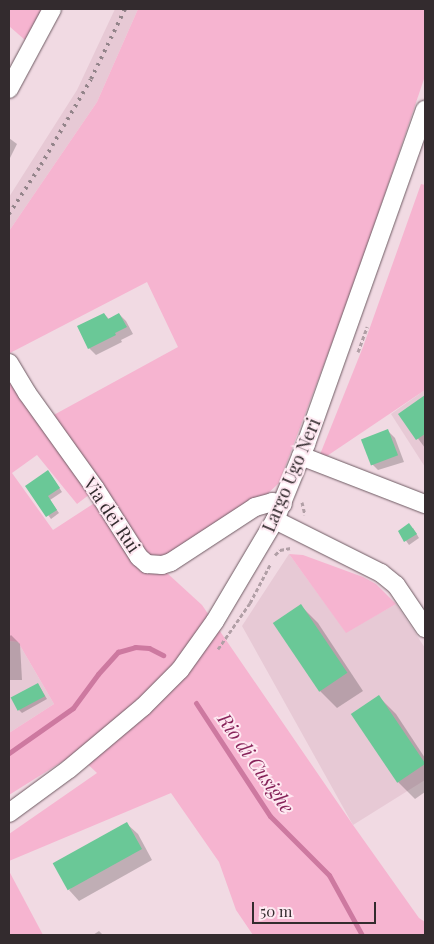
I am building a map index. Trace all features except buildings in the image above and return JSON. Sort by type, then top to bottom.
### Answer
[{"type":"street","points":[[9,89],[52,9]]},
{"type":"street","name":"Largo Ugo Neri","points":[[9,813],[45,788],[84,757],[143,707],[180,670],[214,621],[279,512],[301,456],[425,110]]},
{"type":"street","name":"Via dei Rui","points":[[9,364],[27,393],[95,488],[139,557],[147,564],[162,565],[171,562],[255,507],[272,502],[279,512]]},
{"type":"street","points":[[301,456],[425,504]]},
{"type":"street","points":[[279,512],[381,573],[396,585],[425,628]]},
{"type":"path","points":[[355,360],[369,323]]},
{"type":"path","points":[[302,494],[302,511],[309,520]]},
{"type":"shaded area","points":[[9,9],[42,9],[25,40],[9,26]]},
{"type":"shaded area","points":[[115,9],[138,9],[97,102],[9,231],[9,197],[77,90]]},
{"type":"shaded area","points":[[138,9],[425,9],[425,76],[354,285],[279,483],[264,497],[170,559],[149,556],[50,417],[178,347],[147,282],[10,353],[9,350],[9,231],[97,102]]},
{"type":"shaded area","points":[[421,184],[425,185],[425,390],[321,460],[319,457],[363,347]]},
{"type":"shaded area","points":[[9,373],[90,494],[77,504],[37,455],[12,473],[53,530],[96,502],[146,568],[167,573],[202,605],[353,825],[419,918],[425,922],[425,935],[253,935],[236,910],[219,862],[171,793],[9,861],[9,834],[97,773],[76,753],[9,795],[9,733],[54,704],[18,642],[9,641]]},
{"type":"shaded area","points":[[425,390],[425,467],[391,414]]},
{"type":"shaded area","points":[[289,554],[346,632],[396,604],[425,648],[425,780],[353,825],[242,626]]},
{"type":"shaded area","points":[[289,554],[303,555],[363,577],[376,584],[396,604],[346,633]]},
{"type":"shaded area","points":[[9,641],[18,642],[54,704],[9,733]]},
{"type":"shaded area","points":[[9,871],[43,935],[9,935]]},
{"type":"waterway","name":"Rio di Cusighe","points":[[9,753],[73,708],[98,674],[118,652],[135,647],[149,648],[163,655]]},
{"type":"waterway","name":"Rio di Cusighe","points":[[196,703],[270,816],[329,875],[362,935]]},
{"type":"railway","points":[[9,214],[41,165],[91,79],[125,9]]}]
